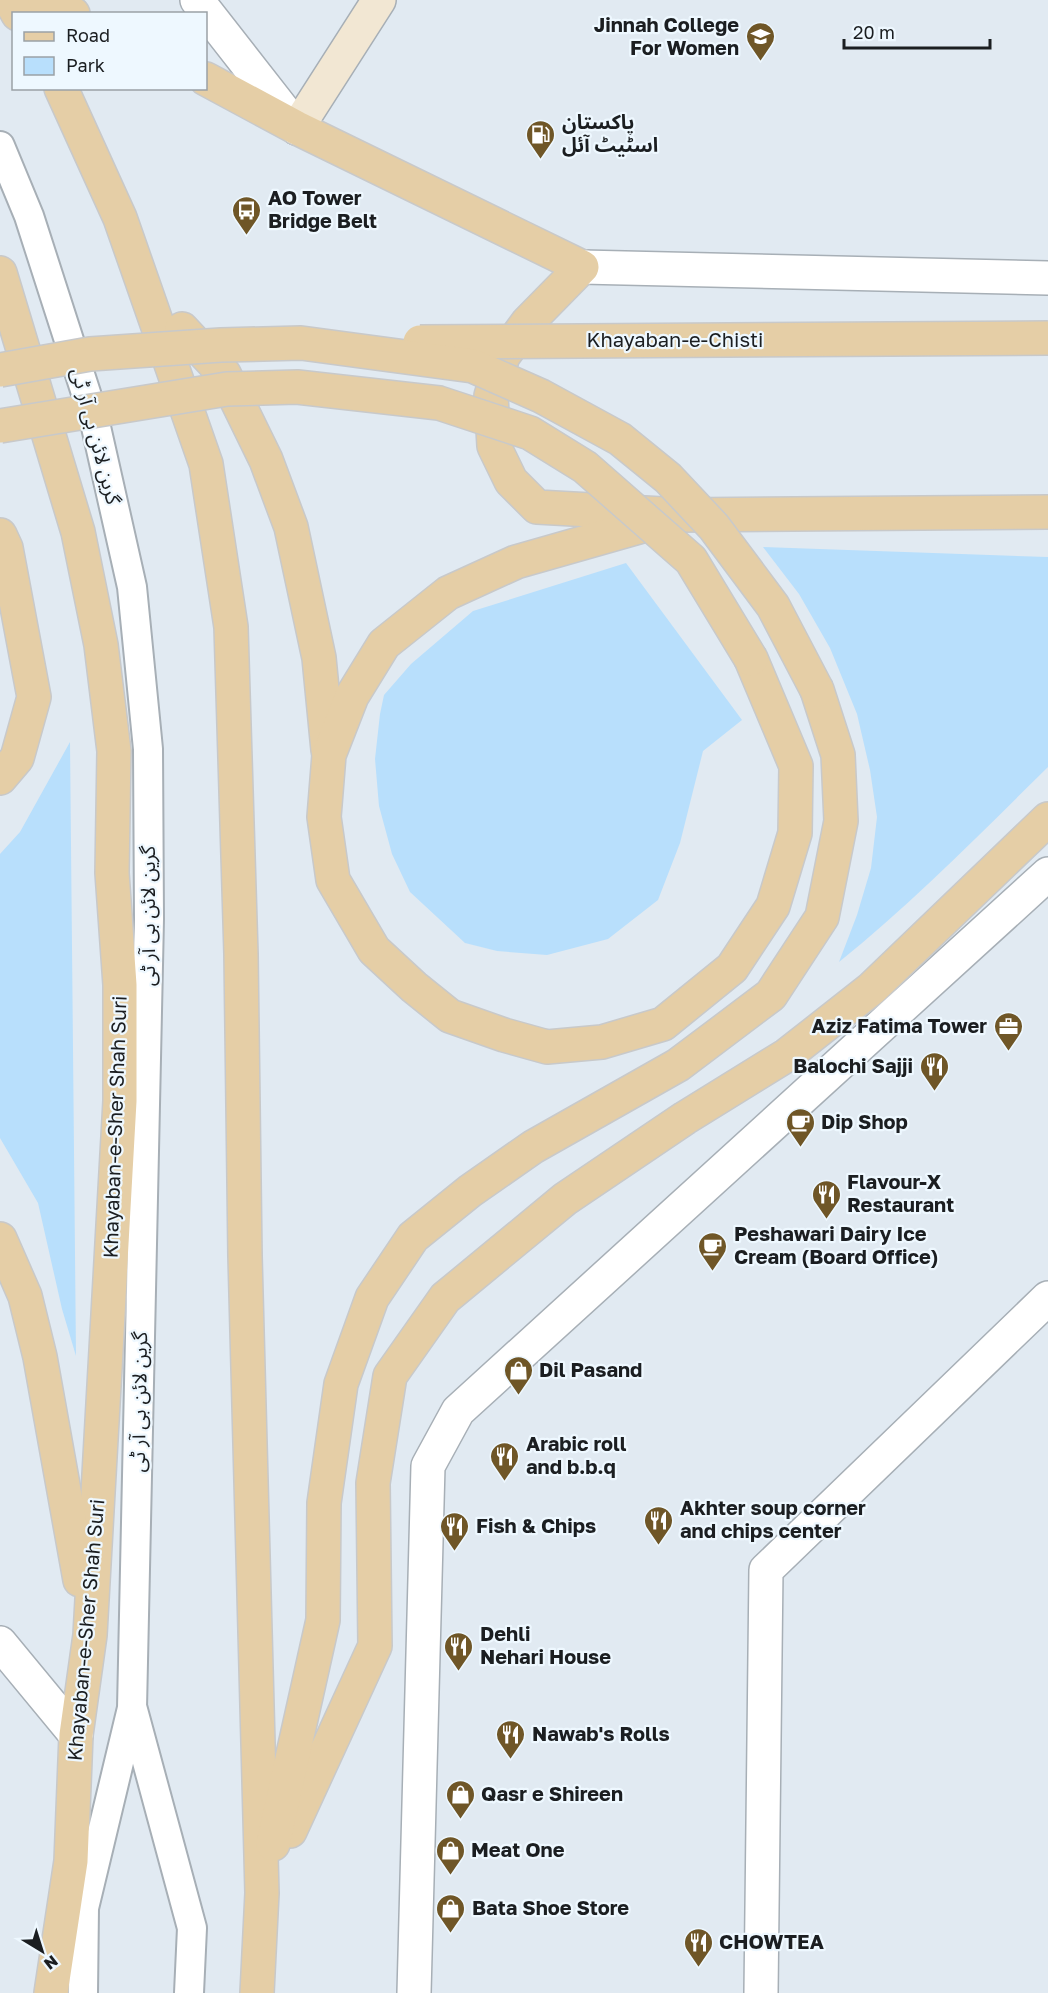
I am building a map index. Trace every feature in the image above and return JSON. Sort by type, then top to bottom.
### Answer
[{"type":"main road","points":[[45,0],[69,12]]},
{"type":"main road","points":[[207,80],[297,128],[582,267],[528,322],[503,356],[491,396],[494,446],[511,481],[537,507],[681,515],[1048,512]]},
{"type":"main road","points":[[61,90],[120,218],[206,464],[231,627],[242,954],[245,1256],[262,1893],[257,1993]]},
{"type":"main road","name":"Khayaban-e-Sher Shah Suri","points":[[0,273],[78,532],[101,645],[114,751],[112,873],[120,985],[120,1101],[90,1635],[76,1735],[71,1861],[51,1993]]},
{"type":"main road","points":[[0,426],[227,389],[297,387],[439,403],[530,433],[585,467],[691,560],[751,659],[796,766],[795,833],[773,906],[732,968],[663,1024],[602,1042],[547,1047],[450,1016],[374,950],[333,880],[324,817],[329,754],[319,658],[291,527],[266,460],[224,374],[147,293]]},
{"type":"main road","name":"Khayaban-e-Chisti","points":[[301,343],[1048,338]]},
{"type":"main road","points":[[0,370],[90,354],[221,345],[301,343],[473,366],[541,396],[620,439],[668,478],[714,527],[773,606],[817,690],[838,754],[841,821],[822,917],[771,994],[678,1065],[532,1147],[470,1191],[413,1237],[372,1298],[341,1384],[324,1503],[322,1620],[262,1893]]},
{"type":"main road","points":[[329,754],[352,696],[384,644],[448,593],[516,562],[681,515]]},
{"type":"main road","points":[[0,535],[6,548],[34,697],[16,758],[0,778]]},
{"type":"main road","points":[[262,1893],[375,1646],[373,1483],[390,1376],[445,1298],[565,1199],[685,1118],[787,1055],[871,989],[1048,819]]},
{"type":"main road","points":[[0,1239],[25,1296],[40,1357],[90,1635]]},
{"type":"street","points":[[197,0],[206,12]]},
{"type":"street","points":[[207,13],[297,128],[379,0]]},
{"type":"street","points":[[582,267],[1048,278]]},
{"type":"street","points":[[414,1993],[428,1466],[459,1411],[1048,874]]},
{"type":"street","points":[[761,1993],[766,1570],[1048,1298]]},
{"type":"street","points":[[0,1643],[76,1735]]},
{"type":"lane","name":"گرین لائن بی آر ٹی","points":[[0,146],[29,216],[94,418],[132,587],[148,749],[149,919],[132,1708],[84,1908],[83,1993]]},
{"type":"lane","name":"گرین لائن بی آر ٹی","points":[[132,1708],[192,1928],[189,1993]]},
{"type":"green space","points":[[763,547],[1048,557],[1048,767],[920,892],[839,962],[857,915],[871,868],[877,817],[870,770],[857,714],[830,648],[799,594]]},
{"type":"green space","points":[[626,563],[742,720],[703,751],[680,843],[658,900],[608,939],[547,955],[497,951],[465,943],[410,892],[392,854],[379,806],[375,759],[384,695],[411,664],[473,611]]},
{"type":"green space","points":[[70,742],[76,1356],[62,1309],[38,1203],[0,1138],[0,854],[20,832]]},
{"type":"place","name":"Jinnah College For Women","points":[[760,62]]},
{"type":"place","name":"پاکستان اسٹیٹ آئل","points":[[541,160]]},
{"type":"place","name":"AO Tower Bridge Belt","points":[[247,236]]},
{"type":"place","name":"Aziz Fatima Tower","points":[[1008,1052]]},
{"type":"place","name":"Balochi Sajji","points":[[934,1092]]},
{"type":"place","name":"Dip Shop","points":[[800,1148]]},
{"type":"place","name":"Flavour-X Restaurant","points":[[826,1220]]},
{"type":"place","name":"Peshawari Dairy Ice Cream (Board Office)","points":[[713,1272]]},
{"type":"place","name":"Dil Pasand","points":[[518,1396]]},
{"type":"place","name":"Arabic roll and b.b.q","points":[[505,1482]]},
{"type":"place","name":"Akhter soup corner and chips center","points":[[659,1546]]},
{"type":"place","name":"Fish & Chips","points":[[455,1552]]},
{"type":"place","name":"Dehli Nehari House","points":[[459,1672]]},
{"type":"place","name":"Nawab's Rolls","points":[[511,1760]]},
{"type":"place","name":"Qasr e Shireen","points":[[460,1820]]},
{"type":"place","name":"Meat One","points":[[450,1876]]},
{"type":"place","name":"Bata Shoe Store","points":[[451,1934]]},
{"type":"place","name":"CHOWTEA","points":[[698,1968]]}]
